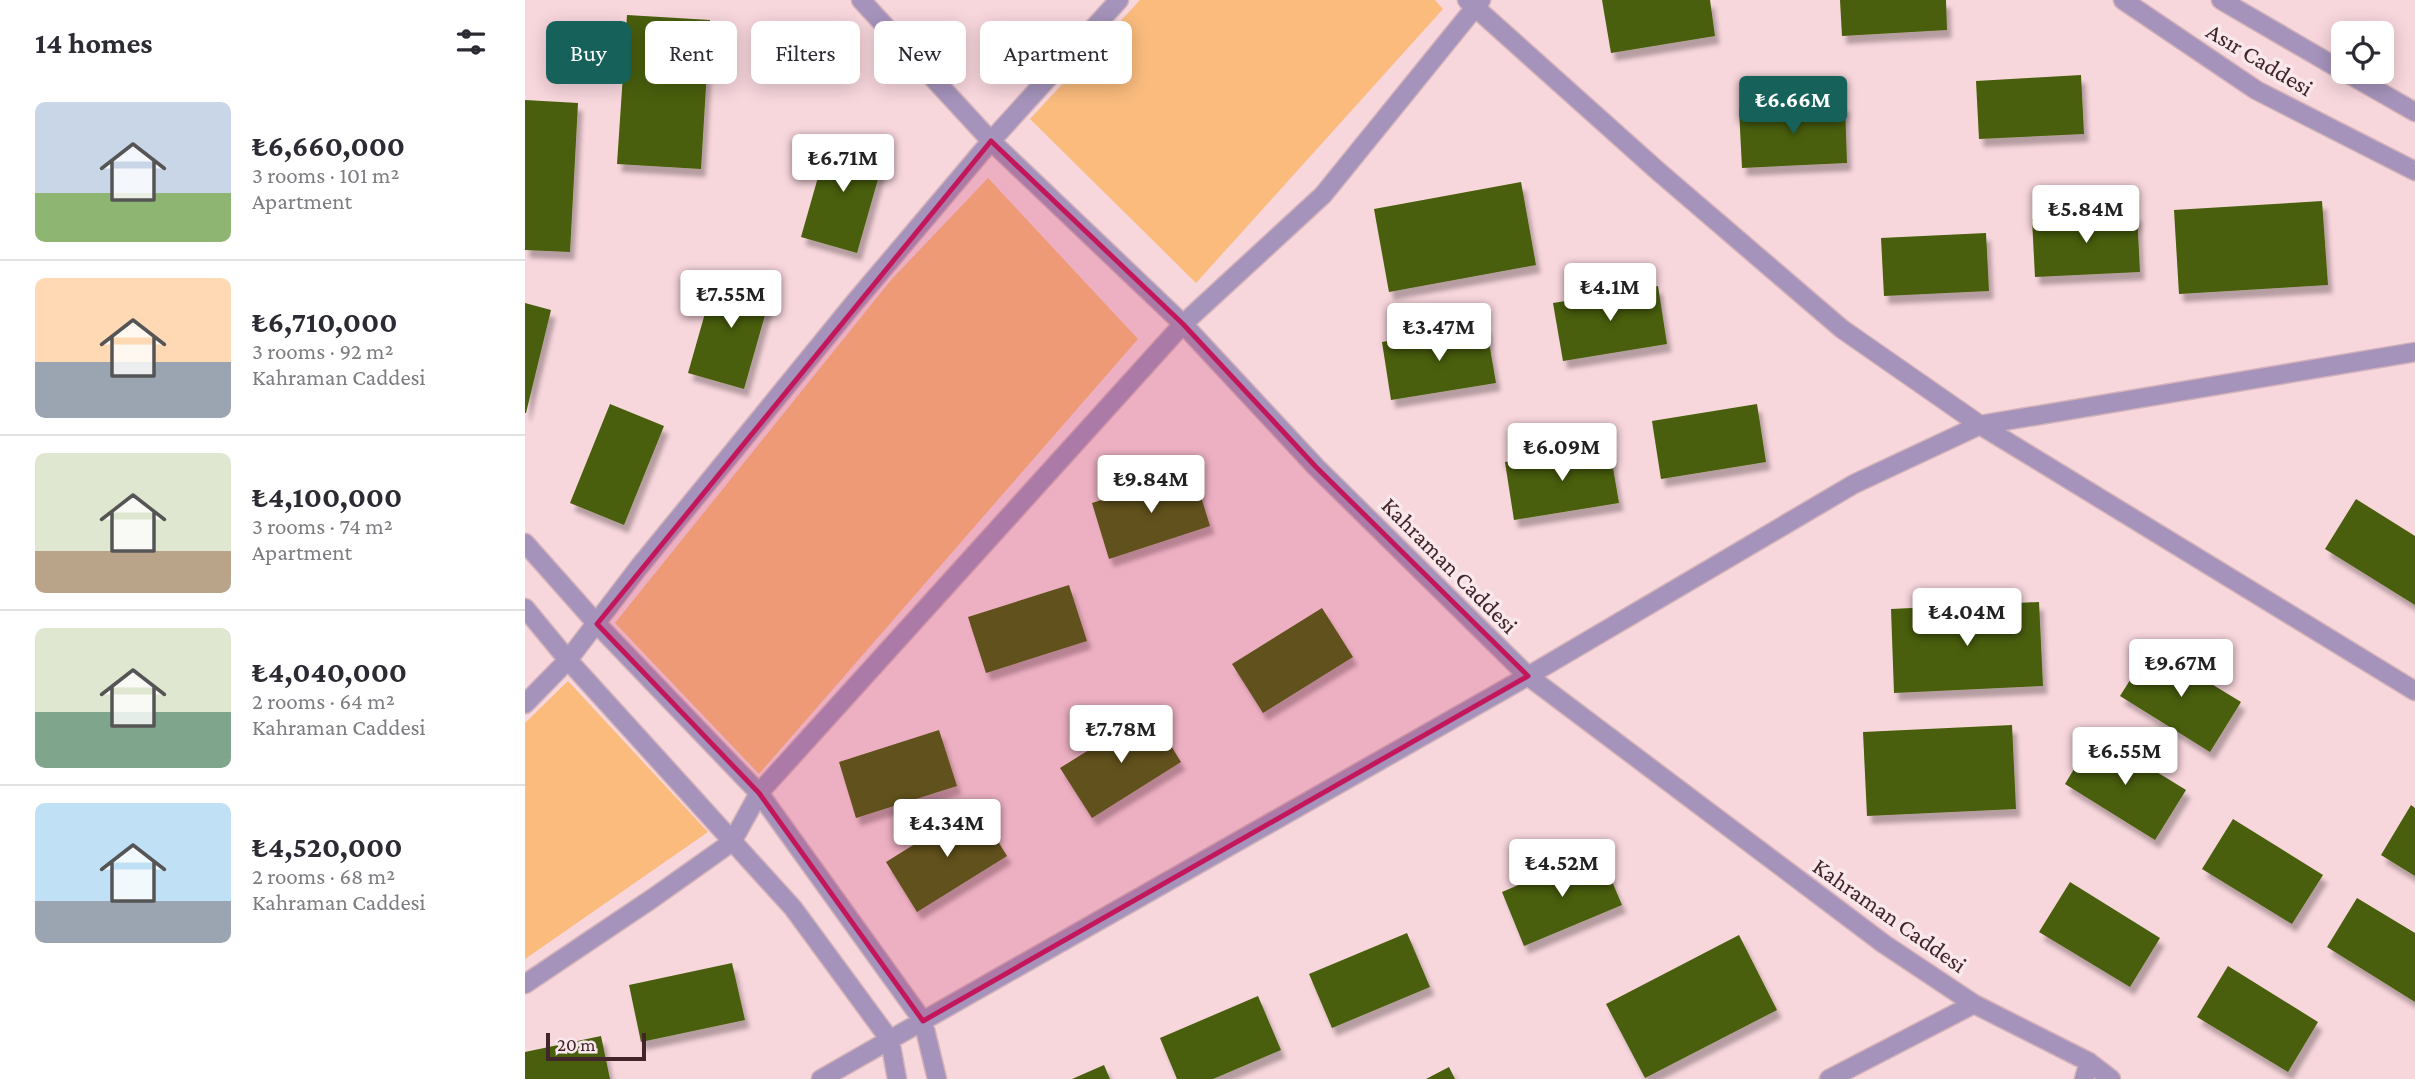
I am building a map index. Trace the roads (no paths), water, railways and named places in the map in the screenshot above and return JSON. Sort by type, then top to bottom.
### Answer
[{"type":"street","name":"Kahraman Caddesi","points":[[861,0],[991,141],[1183,324],[1316,467],[1528,676],[1884,944],[1974,1004],[2087,1070],[2111,1079]]},
{"type":"street","points":[[525,704],[568,660],[639,567],[846,312],[991,141],[1119,0]]},
{"type":"street","name":"Asır Caddesi","points":[[2123,0],[2256,90],[2415,171]]},
{"type":"street","name":"Asır Caddesi","points":[[2221,0],[2331,63]]},
{"type":"street","points":[[525,984],[731,842],[759,793],[1183,324],[1323,195],[1474,2],[1659,172],[1842,329],[1980,425],[2415,691]]},
{"type":"street","name":"Asır Caddesi","points":[[2367,84],[2415,112]]},
{"type":"street","points":[[821,1079],[1528,676],[1854,484],[1980,425],[2415,352]]},
{"type":"street","points":[[525,543],[597,624],[759,793],[923,1021],[937,1079]]},
{"type":"street","points":[[525,608],[568,660],[793,908],[890,1040],[897,1079]]},
{"type":"street","points":[[1829,1079],[1974,1004]]}]
